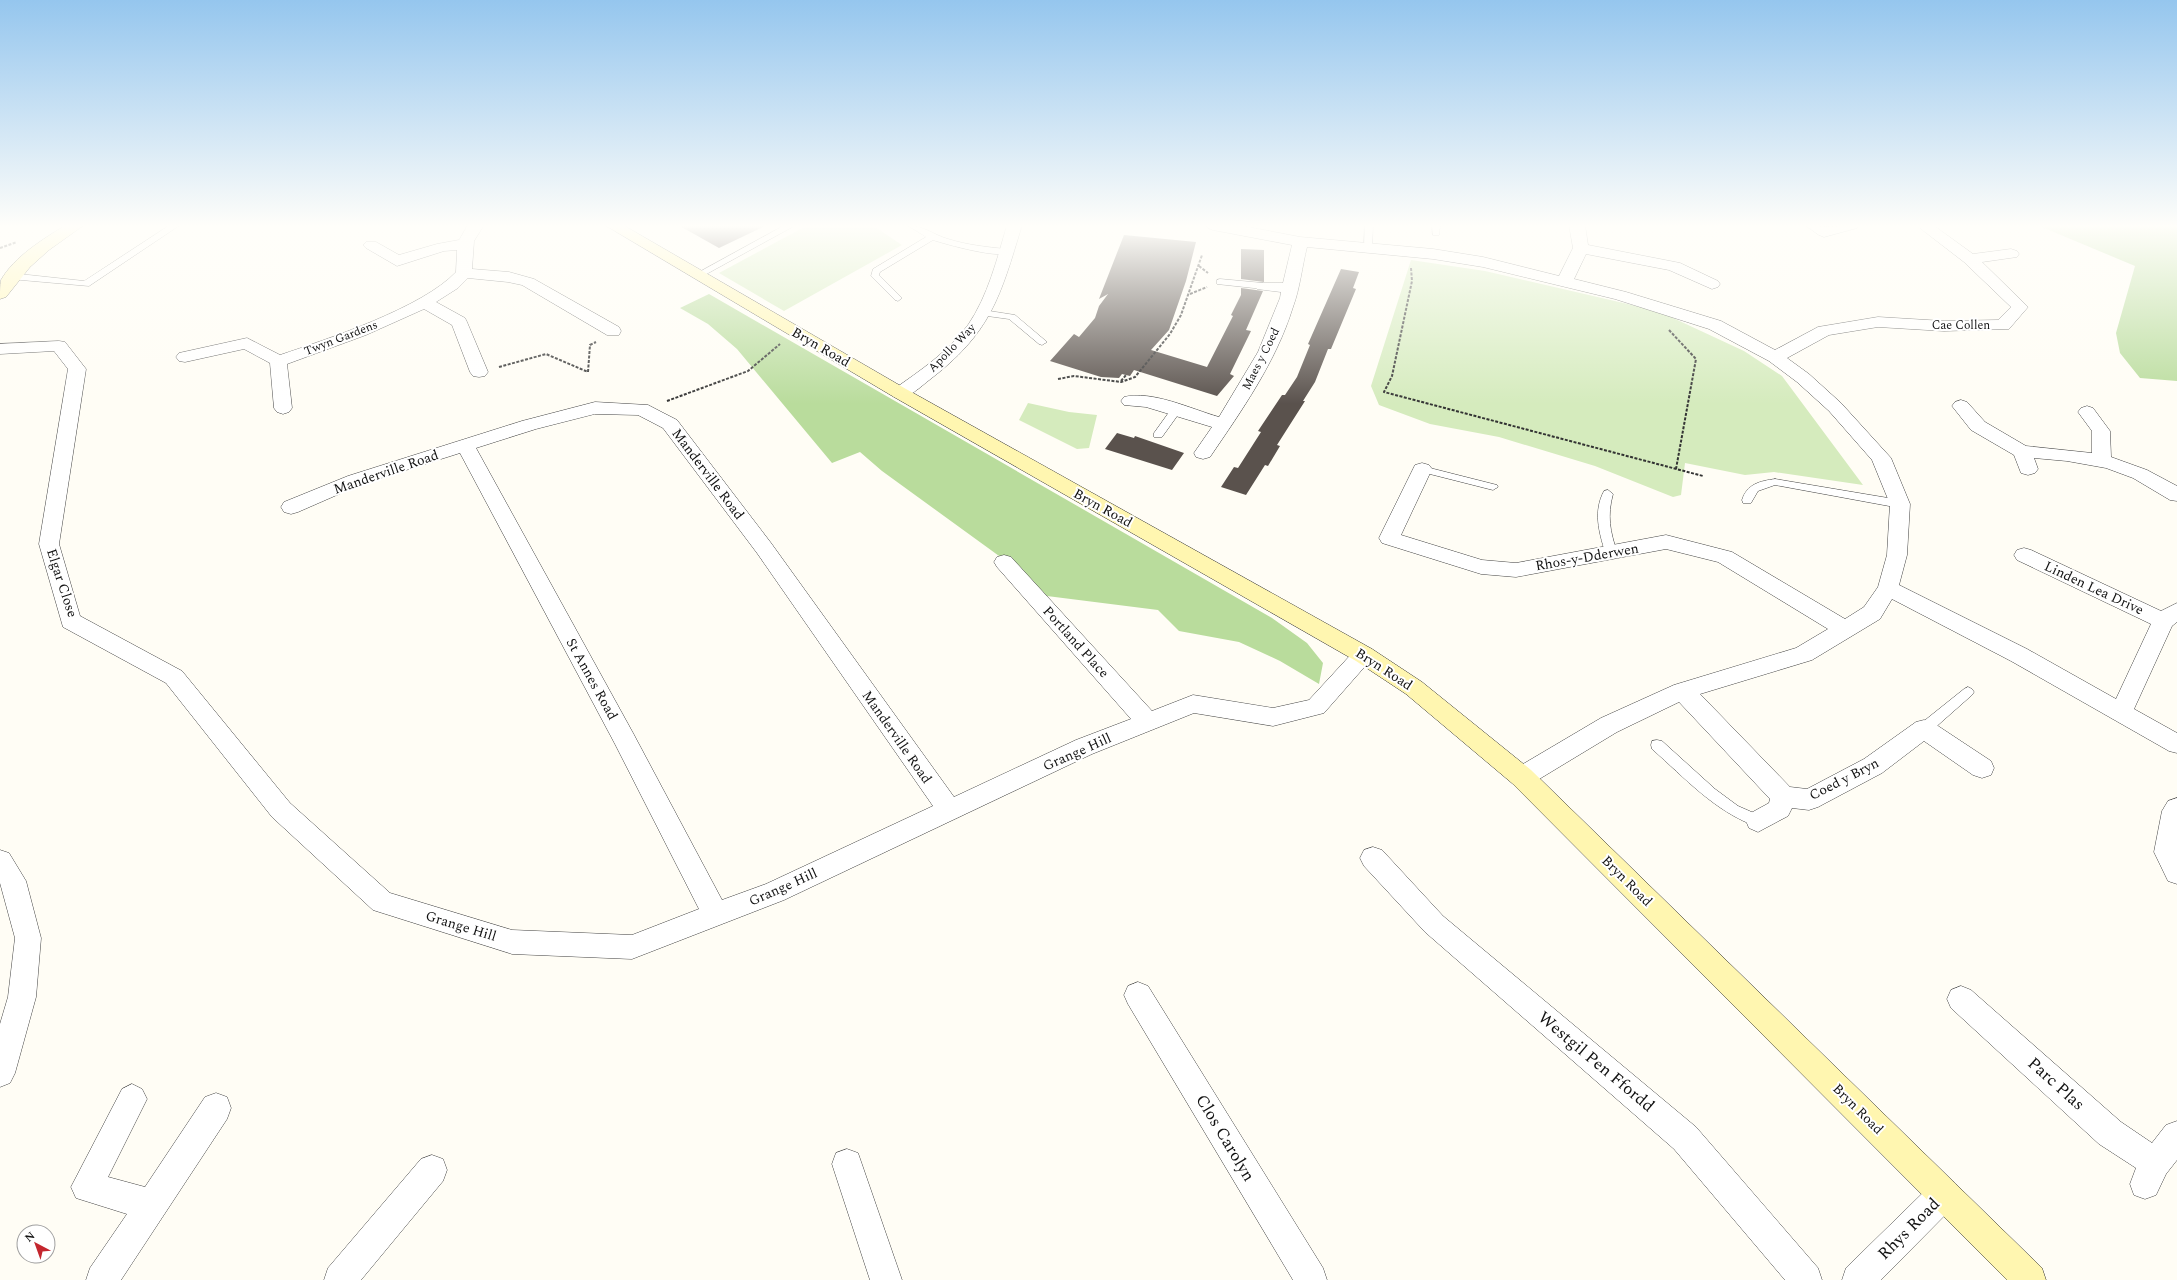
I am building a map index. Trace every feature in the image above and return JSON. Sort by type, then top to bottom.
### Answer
[{"type":"street","name":"Twyn Gardens","points":[[278,361],[368,330],[424,302],[454,285]]},
{"type":"street","points":[[533,285],[613,331]]},
{"type":"street","name":"Bryn Road","points":[[715,285],[900,393],[1364,655],[1414,688],[1522,777],[2030,1280]]},
{"type":"street","name":"Apollo Way","points":[[900,393],[932,371],[974,329],[983,313],[994,285]]},
{"type":"street","name":"Maes y Coed","points":[[1203,453],[1249,384],[1271,344],[1283,315],[1290,285]]},
{"type":"street","points":[[1522,777],[1609,725],[1682,691],[1804,654],[1872,612],[1888,588],[1897,555],[1900,504],[1881,458],[1835,407],[1803,378],[1775,357],[1715,325],[1620,295],[1576,285]]},
{"type":"street","name":"Cae Collen","points":[[1775,357],[1824,332],[1878,322],[1944,326],[2003,325],[2020,307],[1997,285]]},
{"type":"street","points":[[1263,286],[1289,288]]},
{"type":"street","points":[[424,302],[459,322],[479,372]]},
{"type":"street","points":[[185,357],[247,344],[278,361],[283,408]]},
{"type":"street","name":"Elgar Close","points":[[0,349],[59,346],[77,369],[50,544],[71,621],[174,677],[223,740]]},
{"type":"street","points":[[1130,401],[1147,401],[1223,424]]},
{"type":"street","points":[[1961,406],[1978,426],[2025,460],[2058,452],[2102,462],[2139,474],[2177,495]]},
{"type":"street","name":"Manderville Road","points":[[291,507],[355,480],[529,424],[595,408],[640,408],[670,424],[764,548],[949,810]]},
{"type":"street","points":[[2087,412],[2101,431],[2102,462]]},
{"type":"street","name":"St Annes Road","points":[[465,445],[625,740],[716,915]]},
{"type":"street","name":"Rhos-y-Dderwen","points":[[1422,469],[1389,538],[1481,567],[1516,570],[1666,542],[1725,557],[1844,629]]},
{"type":"street","name":"Linden Lea Drive","points":[[2024,555],[2170,616]]},
{"type":"street","name":"Portland Place","points":[[1004,562],[1148,722]]},
{"type":"street","points":[[1888,588],[2019,655],[2177,744]]},
{"type":"street","points":[[2121,712],[2170,616]]},
{"type":"street","name":"Grange Hill","points":[[223,740],[281,810],[382,902],[512,942],[632,947],[775,892],[1084,747],[1193,704],[1273,717],[1316,707],[1364,655]]},
{"type":"street","points":[[1682,691],[1783,796],[1779,809],[1758,821]]},
{"type":"street","points":[[1924,729],[1982,768]]},
{"type":"street","name":"Coed y Bryn","points":[[1783,796],[1809,800],[1873,766],[1924,729]]},
{"type":"street","points":[[2177,808],[2174,811],[2167,852],[2177,873]]},
{"type":"street","name":"Westgil Pen Ffordd","points":[[1372,858],[1434,924],[1685,1138],[1806,1280]]},
{"type":"street","points":[[0,861],[14,882],[28,938],[22,998],[0,1073]]},
{"type":"street","name":"Clos Carolyn","points":[[1138,995],[1311,1280]]},
{"type":"street","name":"Parc Plas","points":[[1961,999],[2110,1133],[2150,1173],[2177,1136]]},
{"type":"street","points":[[132,1099],[87,1187],[152,1205]]},
{"type":"street","points":[[102,1280],[216,1108]]},
{"type":"street","points":[[847,1164],[886,1280]]},
{"type":"street","points":[[340,1280],[432,1170]]},
{"type":"street","name":"Rhys Road","points":[[1858,1280],[1944,1194]]},
{"type":"lane","points":[[884,285],[898,298]]},
{"type":"lane","points":[[1249,285],[1263,286]]},
{"type":"lane","points":[[983,313],[1012,317],[1042,342]]},
{"type":"lane","points":[[1158,435],[1176,410]]},
{"type":"lane","points":[[1422,469],[1493,486]]},
{"type":"lane","points":[[1748,500],[1752,490],[1763,484],[1775,482],[1900,504]]},
{"type":"lane","points":[[1608,494],[1602,512],[1603,527],[1611,552]]},
{"type":"lane","points":[[1924,729],[1968,692]]},
{"type":"lane","points":[[1657,745],[1710,793],[1733,810],[1758,821]]},
{"type":"path","points":[[1058,379],[1074,376],[1094,381],[1121,381],[1130,380],[1135,377],[1170,334],[1181,315],[1192,285]]},
{"type":"path","points":[[1411,285],[1392,376],[1384,392],[1703,476]]},
{"type":"path","points":[[1669,330],[1696,359],[1676,469]]},
{"type":"path","points":[[479,372],[546,354],[588,372],[590,345],[613,331]]},
{"type":"path","points":[[663,403],[748,371],[768,350],[780,344],[777,339]]},
{"type":"green space","points":[[739,285],[831,285],[784,311]]},
{"type":"green space","points":[[1403,285],[1544,285],[1658,311],[1744,351],[1782,376],[1863,485],[1774,472],[1745,475],[1685,463],[1681,495],[1673,497],[1595,466],[1499,437],[1430,424],[1379,405],[1371,386]]},
{"type":"green space","points":[[2130,285],[2177,285],[2177,381],[2140,378],[2120,353],[2116,333]]},
{"type":"green space","points":[[709,294],[1272,618],[1307,643],[1323,663],[1319,684],[1280,661],[1239,642],[1179,631],[1158,610],[1039,595],[1017,569],[882,471],[860,452],[832,463],[737,349],[708,324],[680,308]]},
{"type":"green space","points":[[1028,403],[1069,412],[1097,415],[1089,448],[1077,449],[1019,420]]},
{"type":"building","points":[[1105,285],[1185,285],[1169,330],[1151,350],[1207,367],[1233,316],[1231,315],[1241,295],[1241,288],[1263,291],[1246,330],[1251,331],[1230,374],[1234,376],[1217,396],[1134,370],[1130,376],[1122,374],[1119,378],[1101,377],[1050,361],[1074,334],[1079,337],[1095,318],[1099,306],[1108,294],[1099,299]]},
{"type":"building","points":[[1334,285],[1354,285],[1353,288],[1356,289],[1331,349],[1328,349],[1315,382],[1303,401],[1305,401],[1277,445],[1280,446],[1268,466],[1265,465],[1246,495],[1221,487],[1234,467],[1238,468],[1261,432],[1258,431],[1282,395],[1285,395],[1297,377],[1310,345],[1308,344]]},
{"type":"building","points":[[1117,433],[1134,438],[1135,436],[1184,453],[1172,470],[1105,449]]}]
